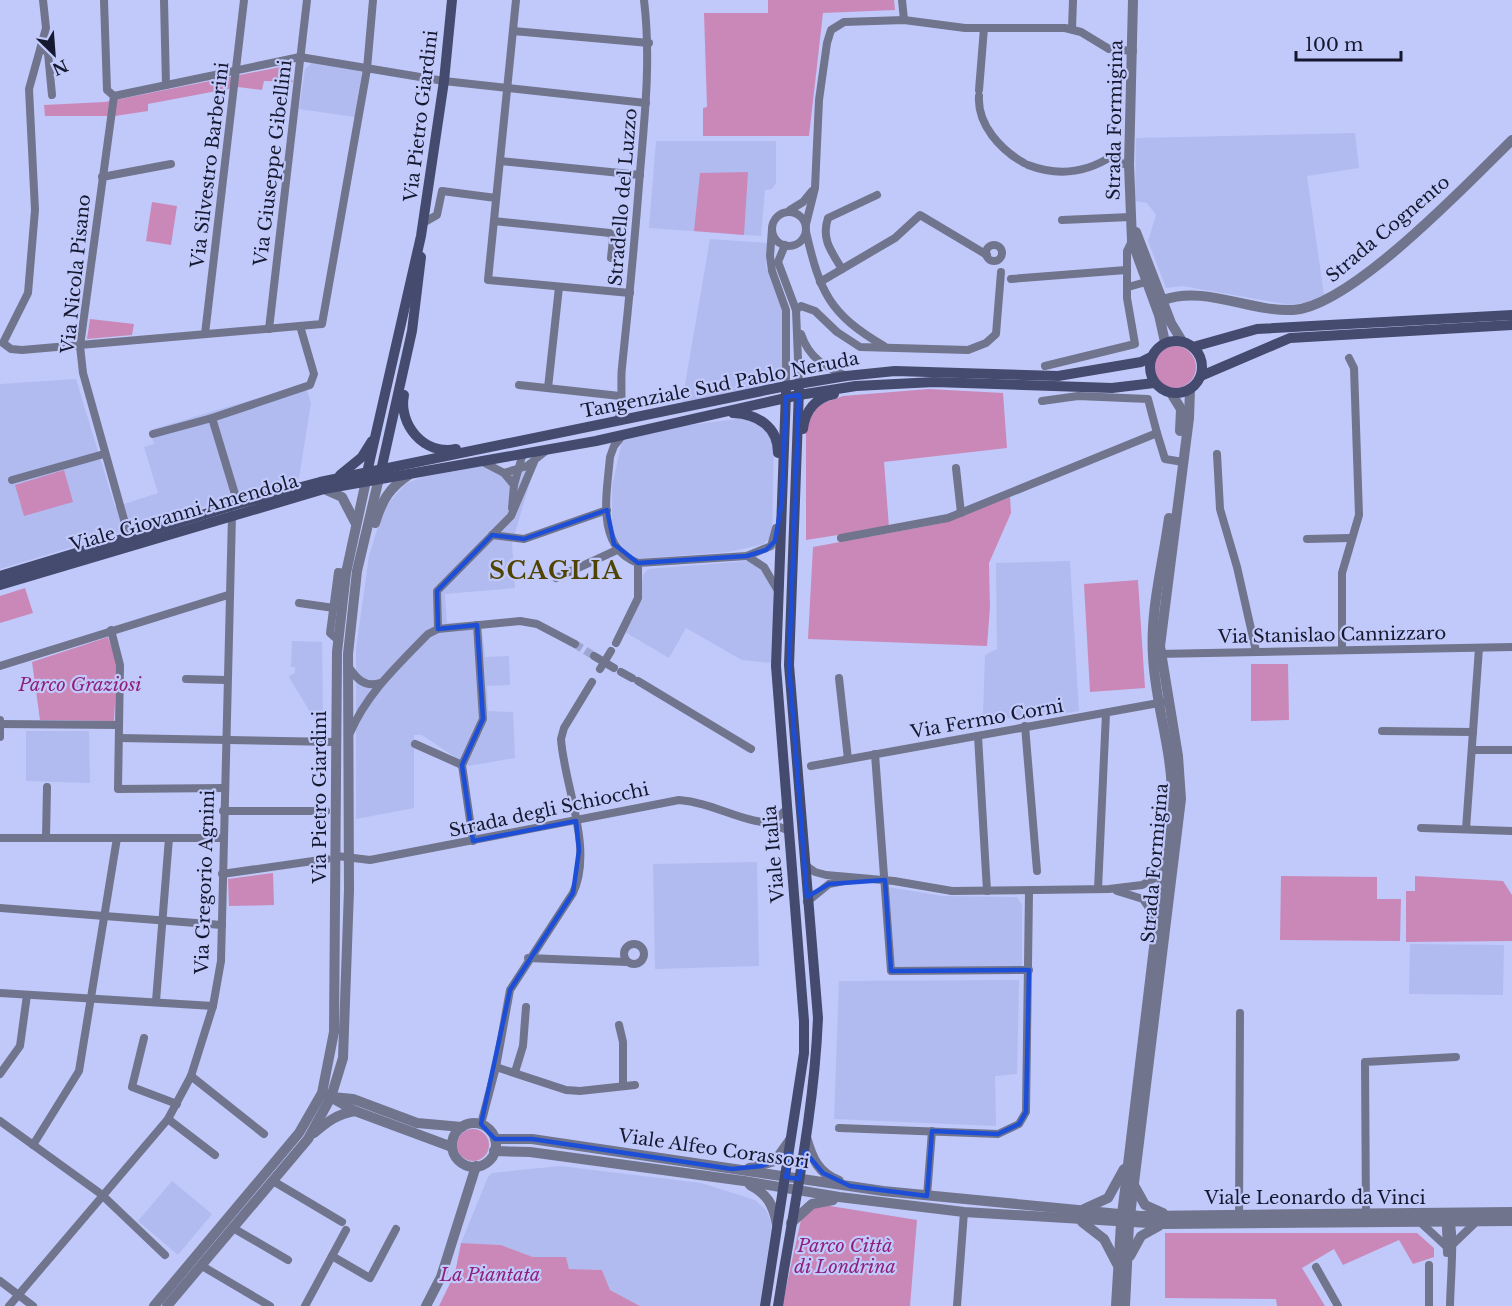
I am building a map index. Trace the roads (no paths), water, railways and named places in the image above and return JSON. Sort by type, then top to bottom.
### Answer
[{"type":"main road","name":"Via Pietro Giardini","points":[[367,476],[390,384],[421,236],[444,81],[452,0]]},
{"type":"main road","name":"Via Pietro Giardini","points":[[380,474],[412,331],[421,264],[421,236]]},
{"type":"main road","points":[[1193,347],[1257,329],[1512,315]]},
{"type":"main road","points":[[1201,376],[1201,360],[1193,347],[1182,341],[1165,342],[1151,357],[1150,375],[1154,383],[1171,393],[1190,389],[1201,376],[1290,338],[1512,325]]},
{"type":"main road","points":[[412,331],[412,351],[401,406],[405,420],[416,436],[429,446],[443,450],[498,440],[506,440],[510,445]]},
{"type":"main road","name":"Tangenziale Sud Pablo Neruda","points":[[380,474],[412,472],[596,441],[718,412],[846,375],[895,371],[1058,376],[1141,362],[1151,357]]},
{"type":"main road","name":"Tangenziale Sud Pablo Neruda","points":[[799,389],[934,382],[1112,388],[1154,383]]},
{"type":"main road","points":[[326,485],[351,469],[369,447],[390,384]]},
{"type":"main road","points":[[795,500],[801,470],[804,417],[819,400],[856,386]]},
{"type":"main road","points":[[795,500],[799,389]]},
{"type":"main road","name":"Tangenziale Sud Pablo Neruda","points":[[367,476],[618,420],[786,392]]},
{"type":"main road","name":"Viale Italia","points":[[765,1306],[786,1183],[804,1053],[804,1021],[776,666],[786,392]]},
{"type":"main road","points":[[718,412],[748,414],[769,426],[777,440],[778,471],[782,478]]},
{"type":"main road","points":[[523,453],[529,446],[577,435],[595,426]]},
{"type":"main road","name":"Viale Giovanni Amendola","points":[[0,585],[238,504],[367,476]]},
{"type":"main road","name":"Viale Giovanni Amendola","points":[[0,576],[232,515],[326,485]]},
{"type":"main road","name":"Viale Italia","points":[[791,1223],[806,1137],[816,1059],[818,1018],[789,665],[795,500]]},
{"type":"main road","points":[[778,1306],[791,1223]]},
{"type":"street","points":[[44,0],[46,28],[29,89],[35,210],[28,293],[1,346],[22,350],[322,324],[367,69],[373,0]]},
{"type":"street","points":[[104,0],[108,90],[114,96],[300,57],[444,81],[646,103]]},
{"type":"street","points":[[164,0],[166,85]]},
{"type":"street","name":"Via Silvestro Barberini","points":[[205,334],[244,0]]},
{"type":"street","name":"Via Giuseppe Gibellini","points":[[269,329],[307,0]]},
{"type":"street","points":[[516,0],[488,280],[630,294]]},
{"type":"street","name":"Stradello del Luzzo","points":[[618,420],[622,410],[620,396],[646,103],[649,43],[644,0]]},
{"type":"street","points":[[902,0],[904,20]]},
{"type":"street","points":[[1072,29],[1073,0]]},
{"type":"street","name":"Strada Formigina","points":[[1133,0],[1130,217],[1146,282],[1159,301],[1165,342]]},
{"type":"street","points":[[797,244],[806,228],[815,188],[819,100],[831,30],[844,22],[904,20],[984,28],[1030,26],[1072,29],[1109,49],[1132,51]]},
{"type":"street","points":[[984,28],[979,105],[996,141],[1026,164],[1057,173],[1091,167],[1112,156],[1117,162],[1129,165]]},
{"type":"street","points":[[513,31],[649,43]]},
{"type":"street","points":[[41,47],[48,53],[52,95]]},
{"type":"street","name":"Via Nicola Pisano","points":[[114,96],[80,346],[83,373],[130,541]]},
{"type":"street","name":"Strada Cognento","points":[[1159,301],[1190,294],[1281,310],[1318,304],[1346,288],[1405,241],[1512,140]]},
{"type":"street","points":[[500,161],[640,175]]},
{"type":"street","points":[[102,177],[171,164]]},
{"type":"street","points":[[786,392],[786,310],[772,271],[770,256],[772,229],[775,219],[797,208],[815,188]]},
{"type":"street","points":[[423,223],[437,215],[442,191],[496,198]]},
{"type":"street","points":[[842,269],[825,242],[824,229],[828,218],[877,195]]},
{"type":"street","points":[[783,213],[797,213],[806,228],[820,282],[835,311],[864,334],[885,346]]},
{"type":"street","points":[[796,310],[801,306],[815,311],[837,332],[860,347],[968,350],[986,343],[996,334],[998,327],[1001,272],[994,258],[920,215],[895,238],[820,282]]},
{"type":"street","points":[[1062,220],[1130,217]]},
{"type":"street","points":[[494,221],[610,233],[613,239],[611,258]]},
{"type":"street","points":[[772,229],[776,239],[785,245],[797,244],[804,248],[812,258]]},
{"type":"street","name":"Strada Formigina","points":[[1135,240],[1159,301],[1182,341]]},
{"type":"street","name":"Strada Formigina","points":[[1046,366],[1136,344],[1127,298],[1126,270],[1126,251],[1135,240]]},
{"type":"street","points":[[785,245],[778,262],[796,310],[799,389]]},
{"type":"street","points":[[1011,279],[1126,270]]},
{"type":"street","points":[[1128,287],[1146,282]]},
{"type":"street","points":[[548,388],[559,287]]},
{"type":"street","points":[[153,434],[207,417],[212,418],[310,385],[314,374],[300,326]]},
{"type":"street","points":[[798,327],[805,347],[815,360],[846,375]]},
{"type":"street","points":[[1342,650],[1342,573],[1350,538],[1359,514],[1354,368],[1349,358]]},
{"type":"street","points":[[519,385],[620,396]]},
{"type":"street","name":"Strada Formigina","points":[[1125,1306],[1127,1262],[1125,1219],[1134,1182],[1176,830],[1164,702],[1152,634],[1190,389]]},
{"type":"street","name":"Strada Formigina","points":[[1171,393],[1179,403],[1182,413],[1180,461]]},
{"type":"street","points":[[1042,401],[1078,396],[1146,399],[1150,401],[1163,457],[1168,461],[1180,461]]},
{"type":"street","points":[[212,418],[238,504]]},
{"type":"street","points":[[628,432],[614,446],[610,457],[608,529],[617,550],[638,563],[747,556],[766,550],[775,541],[777,510],[782,501]]},
{"type":"street","points":[[841,538],[942,520],[1157,433]]},
{"type":"street","points":[[596,441],[608,451],[610,457]]},
{"type":"street","points":[[504,473],[519,470],[534,462],[548,449]]},
{"type":"street","points":[[511,516],[514,485],[523,453]]},
{"type":"street","points":[[12,480],[104,454]]},
{"type":"street","points":[[1217,454],[1220,509],[1237,567],[1256,651]]},
{"type":"street","points":[[480,460],[504,473],[514,485]]},
{"type":"street","points":[[438,629],[437,591],[511,516],[534,462]]},
{"type":"street","points":[[956,468],[961,513]]},
{"type":"street","points":[[339,641],[330,633],[334,608],[347,572],[385,496],[396,483],[412,472]]},
{"type":"street","name":"Via Pietro Giardini","points":[[154,1306],[285,1151],[327,1095],[334,1032],[337,857],[348,666],[347,572],[380,474]]},
{"type":"street","name":"Via Pietro Giardini","points":[[342,741],[339,641],[355,522],[367,476]]},
{"type":"street","points":[[326,485],[342,497],[355,522]]},
{"type":"street","points":[[492,535],[524,540],[607,510]]},
{"type":"street","name":"Via Gregorio Agnini","points":[[9,1306],[101,1194],[168,1119],[191,1076],[213,1006],[221,961],[222,838],[232,515]]},
{"type":"street","points":[[1307,539],[1350,538]]},
{"type":"street","points":[[556,578],[617,550]]},
{"type":"street","points":[[747,556],[764,567],[772,576],[778,592]]},
{"type":"street","points":[[602,665],[638,598],[638,563]]},
{"type":"street","points":[[0,666],[111,630],[228,596]]},
{"type":"street","points":[[299,603],[334,608]]},
{"type":"street","points":[[119,738],[342,741],[380,683],[428,634],[438,629],[529,622],[575,644]]},
{"type":"street","points":[[473,841],[462,765],[483,719],[477,625]]},
{"type":"street","points":[[111,630],[120,665],[118,789],[224,788]]},
{"type":"street","name":"Via Stanislao Cannizzaro","points":[[1157,654],[1512,647]]},
{"type":"street","points":[[1466,829],[1479,648]]},
{"type":"street","points":[[594,656],[602,665],[618,670],[751,748]]},
{"type":"street","points":[[348,666],[363,683],[371,686],[380,683]]},
{"type":"street","points":[[839,678],[848,759]]},
{"type":"street","points":[[186,679],[226,680]]},
{"type":"street","points":[[481,1124],[496,1067],[510,990],[576,885],[579,850],[561,739],[564,728],[592,682]]},
{"type":"street","name":"Via Fermo Corni","points":[[811,766],[1164,702]]},
{"type":"street","points":[[1098,890],[1106,713]]},
{"type":"street","points":[[0,718],[0,737]]},
{"type":"street","points":[[0,724],[119,725]]},
{"type":"street","points":[[1025,726],[1037,871]]},
{"type":"street","points":[[1382,731],[1473,732]]},
{"type":"street","points":[[978,736],[987,891]]},
{"type":"street","points":[[415,744],[462,765]]},
{"type":"street","points":[[1472,750],[1512,750]]},
{"type":"street","points":[[875,754],[891,971],[1029,970]]},
{"type":"street","points":[[46,838],[47,787]]},
{"type":"street","name":"Strada degli Schiocchi","points":[[222,874],[337,857],[370,860],[679,800],[700,802],[789,831]]},
{"type":"street","points":[[764,822],[777,818],[787,809]]},
{"type":"street","points":[[223,811],[326,811]]},
{"type":"street","points":[[1421,828],[1512,831]]},
{"type":"street","name":"Strada Formigina","points":[[1116,1306],[1128,1164],[1154,945],[1164,873],[1176,830]]},
{"type":"street","points":[[0,838],[222,838]]},
{"type":"street","points":[[33,1145],[79,1071],[106,918],[117,838]]},
{"type":"street","points":[[156,1001],[169,838]]},
{"type":"street","name":"Via Pietro Giardini","points":[[308,1139],[343,1058],[346,1033],[337,857]]},
{"type":"street","points":[[805,865],[815,872],[856,879],[885,880],[933,889],[987,891],[1109,889],[1142,885],[1164,873]]},
{"type":"street","points":[[807,902],[817,891],[829,884],[856,879]]},
{"type":"street","points":[[1109,889],[1138,896],[1148,905],[1153,914],[1154,945]]},
{"type":"street","points":[[839,1128],[998,1134],[1014,1128],[1024,1118],[1029,891]]},
{"type":"street","points":[[0,908],[106,918],[222,925]]},
{"type":"street","points":[[528,958],[627,962]]},
{"type":"street","points":[[0,993],[213,1006]]},
{"type":"street","points":[[0,1074],[20,1046],[27,995]]},
{"type":"street","points":[[515,1072],[523,1046],[526,1007]]},
{"type":"street","points":[[1239,1219],[1240,1013]]},
{"type":"street","points":[[619,1025],[624,1049],[623,1085]]},
{"type":"street","points":[[144,1038],[132,1087],[177,1104]]},
{"type":"street","points":[[1366,1218],[1365,1062],[1456,1057]]},
{"type":"street","points":[[343,1058],[342,1081],[345,1091],[353,1099]]},
{"type":"street","points":[[496,1067],[566,1090],[596,1090],[635,1085]]},
{"type":"street","points":[[191,1076],[264,1134]]},
{"type":"street","points":[[327,1095],[353,1099],[417,1123],[462,1127],[481,1124],[492,1132],[495,1139],[494,1151],[488,1161],[476,1166],[459,1161]]},
{"type":"street","points":[[327,1095],[355,1111],[452,1147]]},
{"type":"street","name":"Via Pietro Giardini","points":[[167,1306],[308,1139],[330,1119],[342,1113],[355,1111]]},
{"type":"street","points":[[168,1119],[216,1155]]},
{"type":"street","points":[[1,1123],[101,1194],[165,1254]]},
{"type":"street","points":[[462,1127],[453,1139],[452,1147],[464,1174],[465,1203]]},
{"type":"street","points":[[918,1208],[927,1196],[932,1131]]},
{"type":"street","points":[[732,1169],[750,1168],[775,1161],[793,1134]]},
{"type":"street","points":[[806,1137],[817,1166],[823,1173],[850,1186]]},
{"type":"street","name":"Viale Alfeo Corassori","points":[[495,1139],[532,1139],[732,1169],[786,1183]]},
{"type":"street","name":"Viale Alfeo Corassori","points":[[494,1151],[530,1152],[744,1182],[850,1186],[1080,1215],[1169,1220]]},
{"type":"street","points":[[1118,1270],[1114,1254],[1104,1239],[1080,1215],[1108,1198],[1128,1164]]},
{"type":"street","points":[[426,1306],[441,1277],[476,1166]]},
{"type":"street","points":[[273,1181],[344,1226],[332,1256],[305,1306]]},
{"type":"street","points":[[744,1182],[768,1199],[774,1210],[778,1233]]},
{"type":"street","points":[[1127,1262],[1133,1246],[1141,1236],[1169,1220],[1145,1205],[1134,1182]]},
{"type":"street","name":"Viale Alfeo Corassori","points":[[798,1184],[839,1197],[918,1208],[964,1212],[1080,1215]]},
{"type":"street","points":[[791,1223],[812,1204],[839,1197]]},
{"type":"street","points":[[957,1306],[964,1212]]},
{"type":"street","name":"Viale Leonardo da Vinci","points":[[1366,1218],[1420,1222],[1512,1212]]},
{"type":"street","points":[[1450,1306],[1449,1246],[1454,1217]]},
{"type":"street","name":"Viale Leonardo da Vinci","points":[[1169,1220],[1454,1217],[1478,1221],[1512,1221]]},
{"type":"street","points":[[1449,1246],[1467,1228],[1478,1221]]},
{"type":"street","points":[[1420,1222],[1449,1246]]},
{"type":"street","points":[[233,1228],[288,1260]]},
{"type":"street","points":[[332,1256],[370,1278],[396,1229]]},
{"type":"street","points":[[1429,1264],[1429,1306]]},
{"type":"street","points":[[202,1266],[270,1306]]},
{"type":"street","points":[[1316,1268],[1338,1306]]},
{"type":"street","points":[[0,1281],[33,1306]]},
{"type":"tunnel","points":[[575,644],[594,656]]},
{"type":"district","name":"SCAGLIA","points":[[556,570]]},
{"type":"park label","name":"Parco Graziosi","points":[[80,685]]},
{"type":"park label","name":"Parco Città di Londrina","points":[[845,1256]]},
{"type":"park label","name":"La Piantata","points":[[490,1275]]}]
